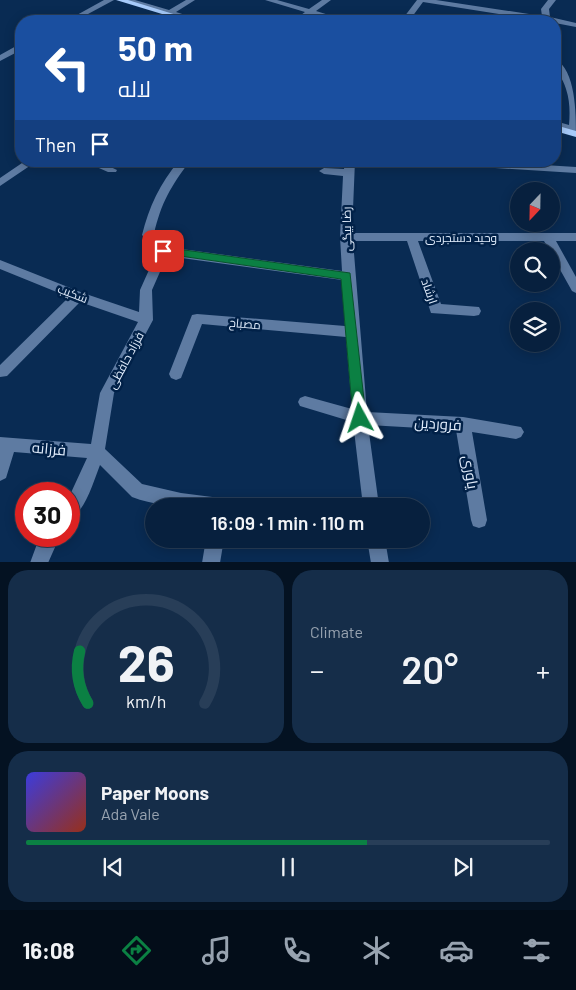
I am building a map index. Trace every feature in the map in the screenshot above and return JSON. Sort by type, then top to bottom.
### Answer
[{"type":"main road","points":[[120,0],[171,15]]},
{"type":"main road","points":[[561,128],[575,132]]},
{"type":"street","points":[[81,15],[110,0]]},
{"type":"street","points":[[127,0],[179,15]]},
{"type":"street","points":[[167,14],[191,0]]},
{"type":"street","points":[[269,0],[325,15]]},
{"type":"street","points":[[306,15],[328,0]]},
{"type":"street","points":[[410,15],[421,0],[516,15]]},
{"type":"street","points":[[546,15],[545,9],[552,0]]},
{"type":"street","points":[[561,22],[576,25]]},
{"type":"street","points":[[0,58],[15,50]]},
{"type":"street","points":[[561,69],[565,74],[575,99],[575,132]]},
{"type":"street","points":[[565,74],[576,74]]},
{"type":"street","points":[[0,182],[23,167]]},
{"type":"street","points":[[104,167],[112,170]]},
{"type":"street","points":[[179,167],[169,178],[152,214],[148,234],[163,251],[346,276]]},
{"type":"street","points":[[324,171],[349,167]]},
{"type":"street","name":"رضا بیگی","points":[[349,167],[346,197],[346,276],[370,498]]},
{"type":"street","points":[[528,167],[576,170]]},
{"type":"street","name":"وحید دستجردی","points":[[346,237],[576,237]]},
{"type":"street","name":"ارشاد","points":[[411,237],[436,309],[474,311]]},
{"type":"street","points":[[548,237],[576,288]]},
{"type":"street","name":"فرزاد حافظی","points":[[80,494],[97,452],[107,393],[146,320],[146,290],[163,251]]},
{"type":"street","name":"شکیب","points":[[0,264],[78,296],[146,320]]},
{"type":"street","points":[[2,372],[78,296]]},
{"type":"street","name":"مصباح","points":[[176,374],[197,319],[352,332]]},
{"type":"street","name":"فروردین","points":[[305,402],[360,418],[463,424],[516,432]]},
{"type":"street","name":"یاوری","points":[[463,424],[479,520]]},
{"type":"street","points":[[0,473],[5,444]]},
{"type":"street","name":"فرزانه","points":[[5,444],[97,452]]},
{"type":"street","points":[[97,452],[138,491],[168,498]]},
{"type":"street","points":[[39,562],[45,547]]},
{"type":"street","points":[[211,562],[213,548]]},
{"type":"street","points":[[378,548],[380,562]]},
{"type":"route","points":[[163,251],[346,276],[360,418]]}]
